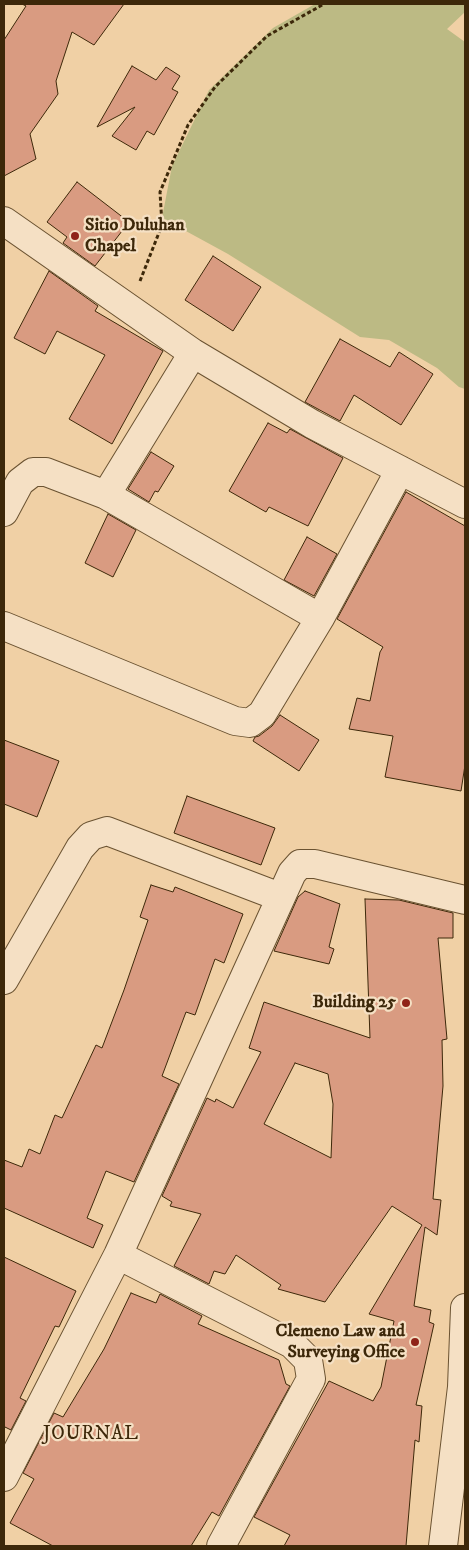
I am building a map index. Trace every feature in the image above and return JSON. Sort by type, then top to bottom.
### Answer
[{"type":"street","points":[[4,221],[193,354],[312,424],[465,504]]},
{"type":"street","points":[[106,495],[193,354]]},
{"type":"street","points":[[4,626],[235,721],[250,723],[262,714],[320,618],[400,470]]},
{"type":"street","points":[[4,512],[20,482],[32,472],[46,472],[106,495],[320,618]]},
{"type":"street","points":[[4,980],[80,848],[91,836],[108,831],[280,898]]},
{"type":"street","points":[[4,1477],[118,1255],[292,873],[300,864],[315,864],[465,900]]},
{"type":"street","points":[[118,1255],[292,1344],[308,1360],[311,1379],[221,1546]]},
{"type":"street","points":[[443,1546],[463,1387],[465,1308]]},
{"type":"path","points":[[128,310],[162,225],[160,192],[188,125],[215,86],[267,36],[324,4]]},
{"type":"shaded area","points":[[315,4],[465,4],[465,12],[447,29],[465,42],[465,389],[459,387],[437,368],[389,340],[360,337],[228,254],[162,218],[172,166],[209,90],[273,28]]},
{"type":"building","points":[[22,4],[124,4],[94,45],[72,32],[56,81],[58,94],[30,134],[36,159],[4,176],[4,40],[26,6]]},
{"type":"building","points":[[132,66],[156,80],[166,67],[180,76],[172,89],[178,92],[154,135],[147,131],[136,150],[112,136],[135,107],[97,127]]},
{"type":"building","points":[[77,182],[129,222],[95,266],[63,243],[67,237],[47,222]]},
{"type":"building","points":[[213,256],[261,287],[233,331],[185,300]]},
{"type":"building","points":[[49,271],[98,306],[95,311],[163,351],[112,444],[69,419],[105,355],[57,331],[45,354],[14,338]]},
{"type":"building","points":[[340,339],[390,367],[399,352],[433,374],[401,425],[354,395],[340,421],[305,402]]},
{"type":"building","points":[[268,423],[287,433],[290,429],[343,458],[308,526],[269,507],[266,512],[229,491]]},
{"type":"building","points":[[151,452],[174,466],[158,492],[155,491],[149,502],[128,489]]},
{"type":"building","points":[[406,492],[465,526],[465,765],[461,791],[385,777],[393,736],[349,729],[357,698],[370,701],[380,652],[383,647],[337,619]]},
{"type":"building","points":[[108,514],[136,530],[113,577],[85,563]]},
{"type":"building","points":[[307,537],[337,554],[314,596],[284,580]]},
{"type":"building","points":[[280,715],[319,740],[299,771],[253,741],[255,737],[272,726]]},
{"type":"building","points":[[4,740],[59,761],[37,817],[4,804]]},
{"type":"building","points":[[187,796],[275,828],[261,865],[174,833]]},
{"type":"building","points":[[151,885],[173,892],[175,887],[243,914],[224,963],[215,959],[195,1015],[186,1012],[162,1076],[179,1084],[134,1182],[106,1171],[87,1218],[103,1225],[93,1248],[4,1208],[4,1160],[22,1167],[29,1149],[40,1154],[55,1115],[62,1118],[96,1045],[102,1048],[148,920],[140,917]]},
{"type":"building","points":[[305,891],[340,904],[329,947],[334,949],[329,964],[274,951],[298,897]]},
{"type":"building","points":[[365,899],[399,900],[453,913],[453,938],[438,938],[447,1039],[442,1040],[443,1086],[433,1199],[441,1200],[437,1235],[425,1227],[414,1306],[431,1310],[429,1322],[434,1324],[416,1405],[422,1406],[419,1442],[415,1440],[406,1546],[284,1546],[290,1535],[254,1517],[329,1381],[373,1401],[381,1387],[394,1321],[369,1314],[422,1225],[392,1206],[325,1302],[278,1289],[281,1285],[236,1255],[225,1274],[214,1271],[209,1284],[174,1266],[201,1214],[170,1206],[172,1202],[162,1196],[207,1098],[215,1102],[216,1099],[233,1108],[261,1052],[249,1048],[264,1002],[370,1038]],"holes":[[[295,1063],[328,1074],[333,1104],[331,1158],[264,1124]]]},
{"type":"building","points":[[4,1257],[76,1291],[59,1327],[55,1326],[20,1398],[26,1401],[11,1430],[5,1427],[4,1430]]},
{"type":"building","points":[[131,1293],[156,1303],[160,1294],[202,1316],[198,1324],[279,1360],[286,1384],[290,1386],[219,1516],[212,1512],[191,1546],[53,1546],[10,1523],[34,1479],[23,1473],[54,1413],[63,1417],[104,1349]]},
{"type":"place","name":"Sitio Duluhan Chapel","points":[[75,236]]},
{"type":"place","name":"Building 25","points":[[406,1003]]},
{"type":"place","name":"Clemeno Law and Surveying Office","points":[[415,1342]]},
{"type":"district","name":"JOURNAL","points":[[91,1435]]}]
